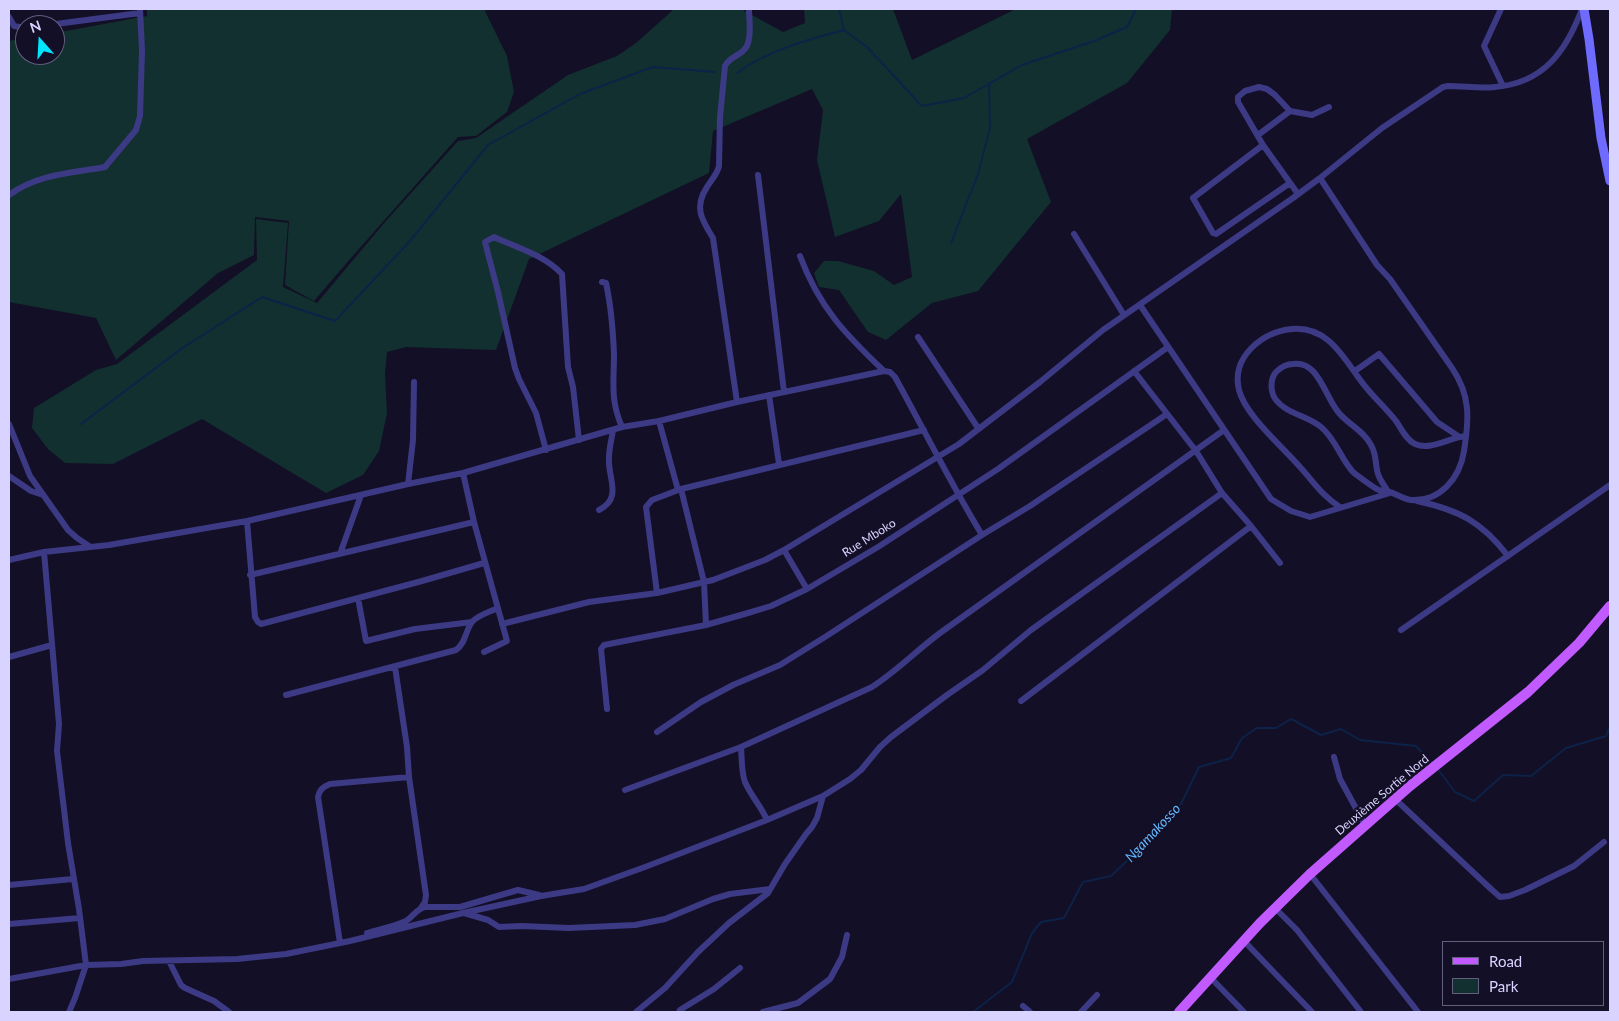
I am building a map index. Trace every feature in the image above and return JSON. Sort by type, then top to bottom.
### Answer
[{"type":"main road","name":"Deuxième Sortie Nord","points":[[1182,1011],[1210,977],[1274,908],[1394,799],[1521,698],[1552,670],[1610,606]]},
{"type":"street","points":[[737,402],[713,238],[703,222],[700,204],[706,188],[719,166],[720,117],[725,66],[727,61],[746,48],[749,37],[749,9]]},
{"type":"street","points":[[1501,9],[1484,46],[1503,86]]},
{"type":"street","points":[[502,624],[589,602],[657,593],[713,580],[784,550],[939,457],[1124,315],[1298,194],[1382,128],[1443,87],[1483,88],[1514,84],[1546,68],[1563,50],[1583,9]]},
{"type":"street","points":[[1583,9],[1590,46],[1601,138],[1610,181]]},
{"type":"street","points":[[9,195],[44,177],[105,167],[136,130],[140,116],[142,82],[140,11],[65,22]]},
{"type":"street","points":[[1298,194],[1263,146],[1238,102],[1238,97],[1245,90],[1259,87],[1267,89],[1290,110],[1312,115],[1329,107]]},
{"type":"street","points":[[1258,135],[1290,110]]},
{"type":"street","points":[[1263,146],[1193,198],[1213,234],[1216,234],[1290,183]]},
{"type":"street","points":[[758,175],[784,392]]},
{"type":"street","points":[[1320,178],[1377,264],[1390,279],[1460,380],[1466,396],[1468,418],[1466,436],[1462,460],[1456,475],[1449,485],[1437,494],[1427,498],[1411,500]]},
{"type":"street","points":[[1074,234],[1124,315]]},
{"type":"street","points":[[546,450],[536,414],[515,368],[485,242],[494,237],[542,258],[552,264],[562,274],[568,367],[573,386],[579,440]]},
{"type":"street","points":[[800,256],[809,279],[830,316],[884,371]]},
{"type":"street","points":[[602,282],[606,283],[614,350],[614,401],[616,413],[622,427]]},
{"type":"street","points":[[1140,305],[1271,499],[1291,511],[1310,517],[1389,492]]},
{"type":"street","points":[[1340,507],[1331,502],[1319,490],[1252,413],[1241,396],[1239,374],[1245,356],[1251,347],[1259,341],[1276,332],[1294,329],[1307,330],[1320,335],[1337,347],[1361,381],[1412,442],[1422,446],[1434,445],[1458,436],[1466,436]]},
{"type":"street","points":[[918,337],[978,428]]},
{"type":"street","name":"Rue Mboko","points":[[607,709],[602,647],[706,625],[771,606],[807,589],[878,547],[958,495],[1168,347]]},
{"type":"street","points":[[1354,371],[1379,354],[1437,422],[1458,436]]},
{"type":"street","points":[[1389,492],[1378,473],[1375,454],[1371,444],[1363,433],[1347,422],[1333,405],[1317,376],[1305,365],[1297,363],[1282,367],[1273,376],[1271,382],[1273,395],[1276,400],[1321,427],[1349,467],[1360,478],[1377,490],[1438,506],[1470,519],[1482,527],[1508,556]]},
{"type":"street","points":[[9,560],[44,552],[109,545],[247,521],[408,484],[463,474],[622,427],[884,371],[890,372],[895,377],[958,495],[982,535]]},
{"type":"street","points":[[1134,371],[1196,451],[1222,492],[1280,563]]},
{"type":"street","points":[[408,484],[413,440],[414,382]]},
{"type":"street","points":[[769,395],[779,464]]},
{"type":"street","points":[[657,732],[701,702],[780,664],[825,637],[1030,506],[1167,414]]},
{"type":"street","points":[[659,420],[680,489],[704,582],[706,625]]},
{"type":"street","points":[[9,424],[30,476],[68,530],[89,546]]},
{"type":"street","points":[[657,593],[646,506],[650,502],[680,489],[924,430]]},
{"type":"street","points":[[625,790],[741,747],[872,687],[890,676],[918,649],[1224,430]]},
{"type":"street","points":[[599,510],[607,506],[612,495],[613,482],[609,459],[612,431]]},
{"type":"street","points":[[1366,481],[1378,473]]},
{"type":"street","points":[[463,474],[484,563],[506,642],[484,652]]},
{"type":"street","points":[[9,476],[31,491],[42,494]]},
{"type":"street","points":[[1401,630],[1610,484]]},
{"type":"street","points":[[9,979],[86,965],[144,961],[237,959],[286,954],[350,941],[463,913],[584,889],[767,820],[823,796],[861,770],[880,747],[983,670],[1030,630],[1222,492]]},
{"type":"street","points":[[340,554],[361,495]]},
{"type":"street","points":[[247,521],[255,617],[261,624],[484,563]]},
{"type":"street","points":[[250,575],[474,522]]},
{"type":"street","points":[[1021,701],[1251,526]]},
{"type":"street","points":[[784,550],[807,589]]},
{"type":"street","points":[[44,552],[59,724],[56,751],[86,965],[75,998],[68,1012]]},
{"type":"street","points":[[358,598],[366,641],[415,629],[472,622]]},
{"type":"street","points":[[286,695],[456,650],[463,644],[472,622],[498,608]]},
{"type":"street","points":[[9,657],[52,645]]},
{"type":"street","points":[[350,941],[362,934],[408,920],[425,902],[426,895],[395,667]]},
{"type":"street","points":[[741,747],[742,771],[745,782],[762,808],[767,820]]},
{"type":"street","points":[[1334,756],[1340,779],[1365,824]]},
{"type":"street","points":[[340,943],[319,793],[321,789],[330,784],[409,777]]},
{"type":"street","points":[[636,1012],[665,988],[698,952],[729,923],[764,898],[785,864],[812,828],[823,796]]},
{"type":"street","points":[[1394,799],[1500,897],[1525,890],[1574,866],[1604,842]]},
{"type":"street","points":[[1310,874],[1418,1012]]},
{"type":"street","points":[[9,885],[73,879]]},
{"type":"street","points":[[463,913],[488,920],[499,927],[569,928],[635,925],[665,919],[730,894],[770,889]]},
{"type":"street","points":[[421,908],[460,907],[518,890],[541,896]]},
{"type":"street","points":[[1274,908],[1298,930],[1361,1012]]},
{"type":"street","points":[[9,924],[80,918]]},
{"type":"street","points":[[763,1012],[798,1003],[830,979],[842,957],[847,935]]},
{"type":"street","points":[[1244,941],[1312,1012]]},
{"type":"street","points":[[169,961],[181,985],[214,1001],[229,1012]]},
{"type":"street","points":[[680,1012],[680,1010],[714,989],[740,968]]},
{"type":"street","points":[[1210,977],[1244,1012]]},
{"type":"street","points":[[1081,1012],[1096,995]]},
{"type":"street","points":[[1023,1006],[1030,1012]]},
{"type":"green space","points":[[147,9],[484,9],[507,56],[514,92],[507,112],[476,136],[458,137],[314,301],[285,285],[289,221],[255,217],[254,255],[218,273],[116,360],[96,318],[9,302],[9,41],[15,40],[15,65],[65,65],[65,31],[147,16]]},
{"type":"green space","points":[[671,9],[741,9],[783,32],[805,23],[804,9],[893,9],[912,60],[1016,9],[1172,9],[1170,30],[1127,83],[1027,139],[1051,202],[978,291],[932,303],[886,340],[868,332],[839,290],[819,287],[814,273],[824,261],[838,261],[874,271],[894,285],[912,277],[901,194],[879,221],[835,237],[817,160],[823,110],[812,89],[713,131],[709,173],[529,259],[496,350],[406,347],[387,352],[385,373],[387,413],[379,451],[363,475],[326,493],[202,419],[113,464],[65,463],[48,449],[32,428],[34,408],[96,370],[117,364],[257,260],[256,219],[288,223],[283,287],[317,303],[385,222],[458,141],[476,138],[568,75],[617,56],[636,43],[672,11]]},
{"type":"waterway","points":[[839,9],[844,30]]},
{"type":"waterway","points":[[737,73],[775,52],[844,30],[867,47],[922,106],[964,98],[1022,65],[1094,41],[1127,27],[1136,9]]},
{"type":"waterway","points":[[81,424],[181,349],[262,297],[335,321],[410,241],[488,145],[580,94],[653,67],[715,72]]},
{"type":"waterway","points":[[951,243],[978,174],[990,128],[989,83]]},
{"type":"waterway","name":"Ngamakosso","points":[[973,1012],[1012,982],[1032,933],[1041,922],[1064,918],[1083,882],[1111,876],[1150,839],[1164,818],[1181,804],[1199,767],[1231,758],[1242,738],[1257,728],[1276,728],[1291,719],[1321,735],[1341,729],[1360,740],[1416,746],[1432,763]]},
{"type":"waterway","name":"Ngamakosso","points":[[1437,768],[1455,792],[1474,801],[1503,775],[1531,776],[1566,748],[1606,736],[1610,727]]}]
